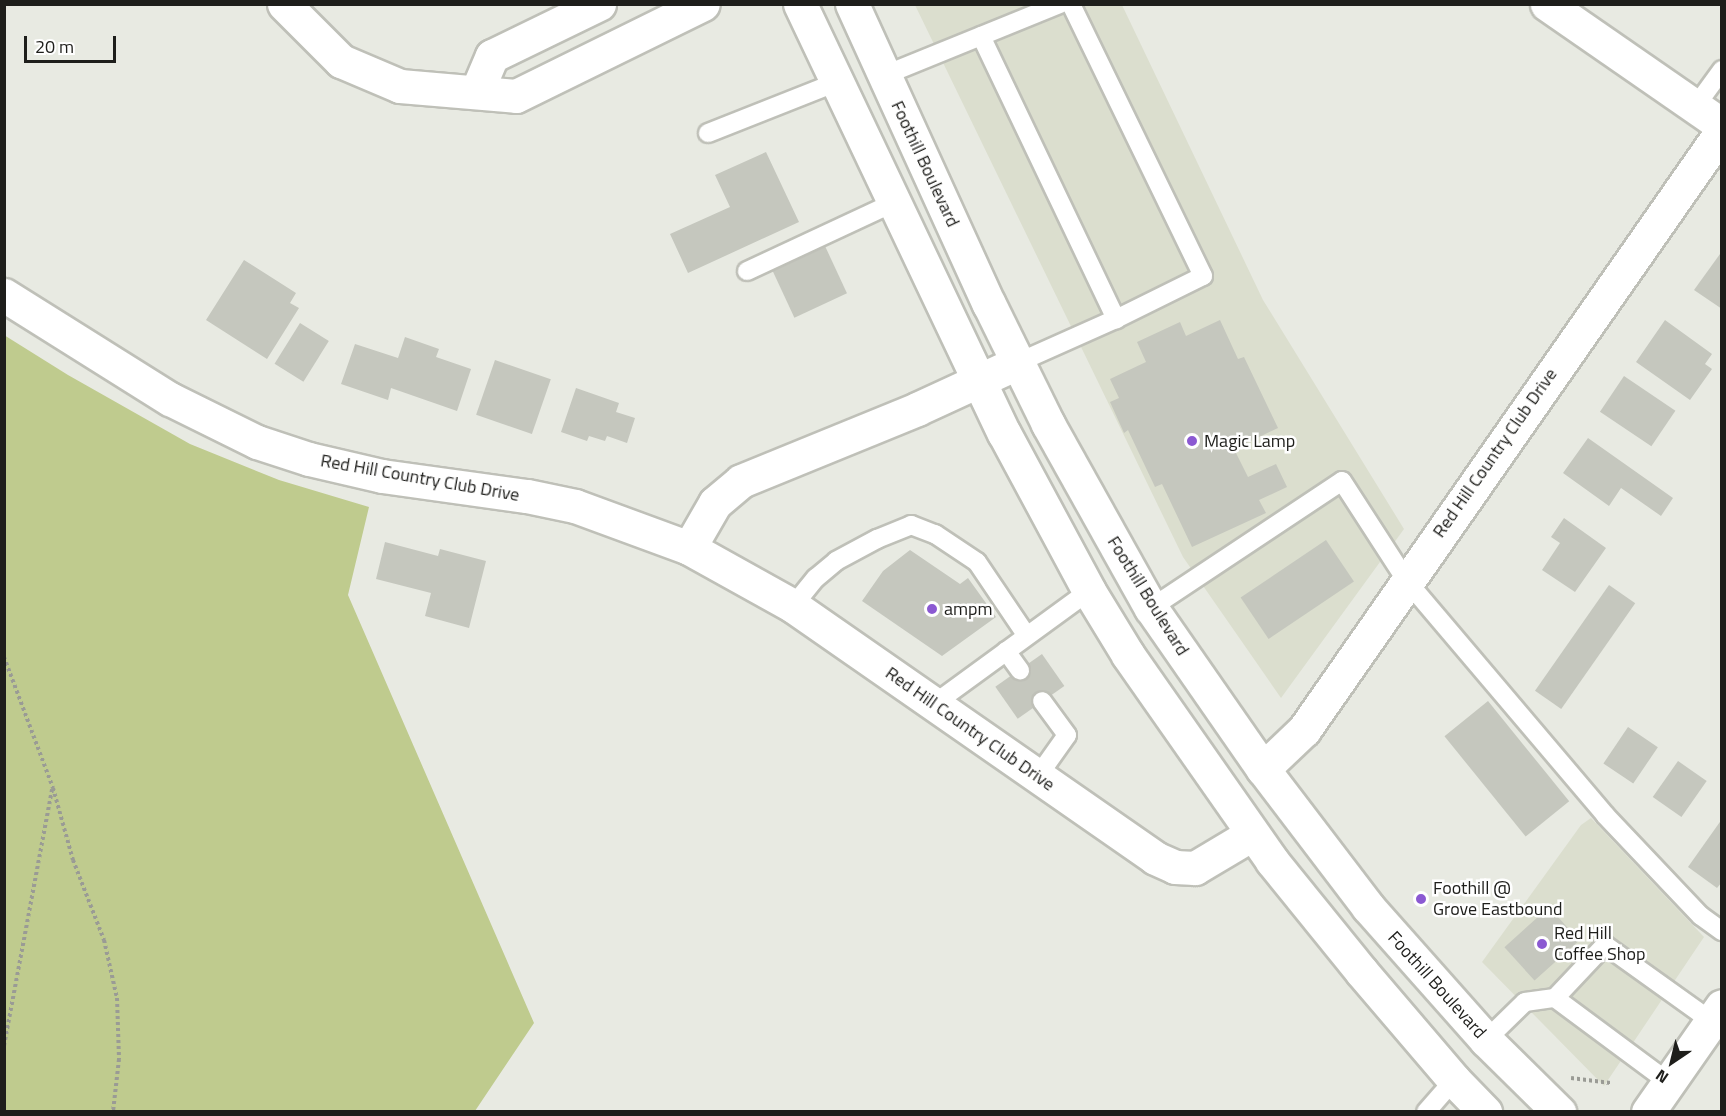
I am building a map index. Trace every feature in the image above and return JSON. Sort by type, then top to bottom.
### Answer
[{"type":"street","points":[[284,4],[341,61],[400,86],[516,96],[703,4]]},
{"type":"street","points":[[477,91],[492,56],[599,4]]},
{"type":"street","points":[[800,4],[979,381],[1089,591],[1128,655],[1252,834],[1361,971],[1454,1080],[1485,1112]]},
{"type":"street","name":"Foothill Boulevard","points":[[852,4],[1017,363],[1053,435],[1151,608],[1263,769],[1368,907],[1486,1040],[1559,1112]]},
{"type":"street","points":[[1547,4],[1722,125]]},
{"type":"street","points":[[532,37],[552,78]]},
{"type":"street","name":"Red Hill Country Club Drive","points":[[1263,769],[1304,730],[1406,580],[1722,132]]},
{"type":"street","name":"Red Hill Country Club Drive","points":[[4,295],[170,399],[257,442],[309,459],[382,476],[527,496],[575,506],[689,548],[793,606],[1155,858],[1175,867],[1195,868],[1252,834]]},
{"type":"street","points":[[689,548],[715,503],[741,481],[918,409],[1017,363]]},
{"type":"street","points":[[1648,1112],[1716,1013]]},
{"type":"lane","points":[[885,75],[1060,4]]},
{"type":"lane","points":[[1017,363],[1116,319],[1203,276],[1071,4]]},
{"type":"lane","points":[[981,36],[1116,319]]},
{"type":"lane","points":[[1695,107],[1722,70]]},
{"type":"lane","points":[[708,133],[837,82]]},
{"type":"lane","points":[[747,271],[895,202]]},
{"type":"lane","points":[[1151,608],[1342,481],[1406,580],[1605,815],[1701,916],[1722,930]]},
{"type":"lane","points":[[793,606],[816,578],[836,561],[877,539],[910,525],[935,534],[977,562],[1027,636]]},
{"type":"lane","points":[[934,704],[1089,591]]},
{"type":"lane","points":[[1006,651],[1020,670]]},
{"type":"lane","points":[[1038,776],[1067,735],[1042,701]]},
{"type":"lane","points":[[1486,1040],[1525,1002],[1555,998],[1605,945],[1716,1013]]},
{"type":"lane","points":[[1555,998],[1668,1082]]},
{"type":"lane","points":[[1426,1112],[1454,1080]]},
{"type":"path","points":[[4,657],[53,788],[73,860],[104,940],[117,998],[119,1059],[113,1112]]},
{"type":"path","points":[[4,1046],[53,788]]},
{"type":"shaded area","points":[[915,5],[1122,5],[1263,300],[1404,529],[1281,698],[1183,557]]},
{"type":"shaded area","points":[[1591,818],[1704,937],[1604,1086],[1482,962],[1581,825]]},
{"type":"green space","points":[[4,335],[68,375],[190,444],[279,480],[369,507],[348,595],[534,1023],[475,1111],[5,1111]]},
{"type":"building","points":[[766,152],[799,222],[688,273],[670,234],[730,207],[715,175]]},
{"type":"building","points":[[825,246],[847,293],[794,318],[772,271]]},
{"type":"building","points":[[1720,254],[1722,255],[1722,309],[1694,290]]},
{"type":"building","points":[[244,260],[296,293],[290,303],[299,308],[267,359],[206,320]]},
{"type":"building","name":"Magic Lamp","points":[[1220,320],[1238,359],[1244,357],[1278,428],[1234,449],[1248,477],[1276,464],[1287,487],[1259,500],[1266,513],[1192,547],[1162,484],[1155,487],[1128,430],[1124,433],[1110,402],[1119,398],[1110,379],[1146,362],[1137,342],[1180,322],[1186,336]]},
{"type":"building","points":[[1665,320],[1712,354],[1705,364],[1712,369],[1690,400],[1636,362]]},
{"type":"building","points":[[300,323],[329,341],[303,382],[275,364]]},
{"type":"building","points":[[405,337],[439,349],[436,357],[471,369],[457,411],[391,388],[388,400],[341,384],[355,344],[398,358]]},
{"type":"building","points":[[495,360],[551,379],[532,434],[476,415]]},
{"type":"building","points":[[1624,376],[1675,411],[1651,446],[1600,412]]},
{"type":"building","points":[[576,388],[619,403],[616,412],[635,418],[627,443],[607,436],[605,441],[589,436],[587,441],[561,432]]},
{"type":"building","points":[[1588,438],[1673,498],[1661,516],[1621,488],[1609,506],[1563,473]]},
{"type":"building","points":[[1564,518],[1606,548],[1575,592],[1542,570],[1560,543],[1551,537]]},
{"type":"building","points":[[1326,540],[1354,581],[1269,639],[1241,598]]},
{"type":"building","points":[[385,542],[438,556],[440,549],[486,561],[469,628],[425,616],[431,593],[376,579]]},
{"type":"building","name":"ampm","points":[[910,550],[960,584],[968,578],[996,617],[942,656],[862,601],[883,571]]},
{"type":"building","points":[[1609,585],[1635,603],[1561,709],[1535,691]]},
{"type":"building","points":[[1042,654],[1064,686],[1018,719],[995,687]]},
{"type":"building","points":[[1488,701],[1569,801],[1526,836],[1444,736]]},
{"type":"building","points":[[1628,727],[1658,747],[1633,784],[1603,763]]},
{"type":"building","points":[[1678,761],[1707,781],[1681,817],[1653,797]]},
{"type":"building","points":[[1722,819],[1722,882],[1717,888],[1688,867]]},
{"type":"building","name":"Red Hill Coffee Shop","points":[[1549,907],[1579,940],[1535,981],[1504,947]]},
{"type":"place","name":"Magic Lamp","points":[[1192,441]]},
{"type":"place","name":"ampm","points":[[932,609]]},
{"type":"place","name":"Foothill @ Grove Eastbound","points":[[1421,899]]},
{"type":"place","name":"Red Hill Coffee Shop","points":[[1542,944]]}]
